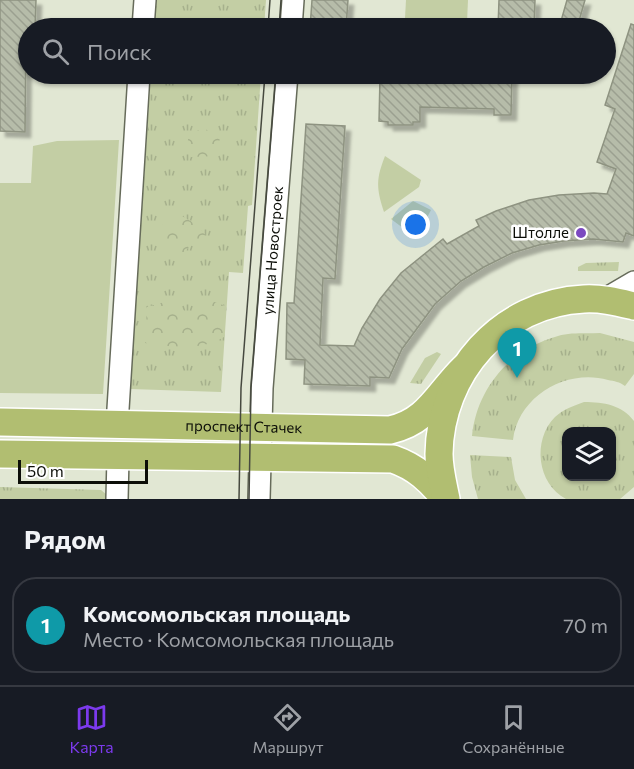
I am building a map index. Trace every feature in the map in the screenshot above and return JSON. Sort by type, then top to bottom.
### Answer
[{"type":"main road","points":[[446,499],[439,456],[440,433],[448,399],[464,368],[487,341],[508,324],[531,311],[562,302],[634,295]]},
{"type":"main road","points":[[605,299],[634,306]]},
{"type":"main road","name":"проспект Стачек","points":[[0,422],[390,430],[404,427],[430,408],[448,383],[464,368]]},
{"type":"main road","name":"проспект Стачек","points":[[0,454],[393,459],[408,464],[422,473],[446,499]]},
{"type":"street","points":[[144,18],[145,0]]},
{"type":"street","points":[[292,18],[293,0]]},
{"type":"street","points":[[117,425],[139,84]]},
{"type":"street","name":"улица Новостроек","points":[[259,499],[260,428],[286,84]]},
{"type":"street","points":[[605,299],[634,282]]},
{"type":"street","points":[[117,499],[118,457]]},
{"type":"green space","points":[[156,0],[266,0],[265,18],[155,18]]},
{"type":"green space","points":[[406,0],[468,0],[467,18],[405,18]]},
{"type":"green space","points":[[150,84],[260,84],[252,205],[248,206],[243,273],[229,272],[221,392],[130,389]]},
{"type":"green space","points":[[205,129],[220,137],[217,156],[191,157],[187,148],[189,132]]},
{"type":"green space","points":[[119,140],[103,394],[0,393],[0,183],[31,183],[33,146],[57,141]]},
{"type":"green space","points":[[385,156],[421,180],[419,187],[384,212],[378,184]]},
{"type":"green space","points":[[413,201],[431,210],[419,233],[403,228],[391,219]]},
{"type":"green space","points":[[182,216],[194,223],[205,234],[202,247],[191,244],[180,258],[172,258],[160,246],[155,231],[169,220]]},
{"type":"green space","points":[[619,262],[618,271],[578,271],[578,267],[586,263]]},
{"type":"green space","points":[[175,299],[185,312],[194,314],[202,304],[212,301],[225,306],[224,337],[196,346],[175,347],[145,343],[147,307]]},
{"type":"green space","points":[[600,333],[634,342],[634,374],[625,386],[615,381],[592,377],[561,382],[547,389],[524,410],[513,440],[472,436],[481,402],[499,373],[511,361],[525,350],[558,336]]},
{"type":"green space","points":[[437,352],[441,354],[421,384],[410,383],[425,358]]},
{"type":"green space","points":[[584,402],[605,404],[624,411],[634,421],[634,487],[620,499],[566,499],[549,483],[541,461],[543,437],[555,417]]},
{"type":"green space","points":[[470,455],[511,457],[515,480],[526,499],[478,499],[472,477]]},
{"type":"green space","points":[[0,487],[101,490],[107,495],[107,499],[0,499]]},
{"type":"building","points":[[0,0],[36,0],[35,18],[18,18],[18,84],[26,84],[25,132],[0,131]]},
{"type":"building","points":[[312,0],[348,0],[347,18],[311,18]]},
{"type":"building","points":[[499,0],[535,0],[534,18],[498,18]]},
{"type":"building","points":[[567,0],[585,0],[580,18],[562,18]]},
{"type":"building","points":[[631,24],[634,25],[634,236],[626,233],[623,242],[593,239],[564,241],[512,253],[461,281],[435,304],[402,349],[389,378],[370,377],[370,386],[304,384],[305,360],[286,359],[287,303],[294,303],[306,124],[345,126],[335,279],[323,278],[320,345],[354,346],[380,299],[401,273],[443,239],[447,244],[479,226],[476,220],[529,200],[559,195],[607,194],[616,169],[597,162],[615,109],[605,105],[612,84],[616,84],[616,71]]},
{"type":"building","points":[[380,84],[512,84],[511,115],[494,115],[494,109],[420,107],[420,122],[413,122],[413,125],[388,125],[388,122],[379,121]]},
{"type":"tram line","points":[[269,18],[270,0]]},
{"type":"tram line","points":[[280,18],[281,0]]},
{"type":"tram line","points":[[239,499],[241,388],[264,84]]},
{"type":"tram line","points":[[249,499],[251,388],[275,84]]},
{"type":"place","name":"Штолле","points":[[581,233]]},
{"type":"place","name":"Комсомольская площадь","points":[[517,378]]}]
